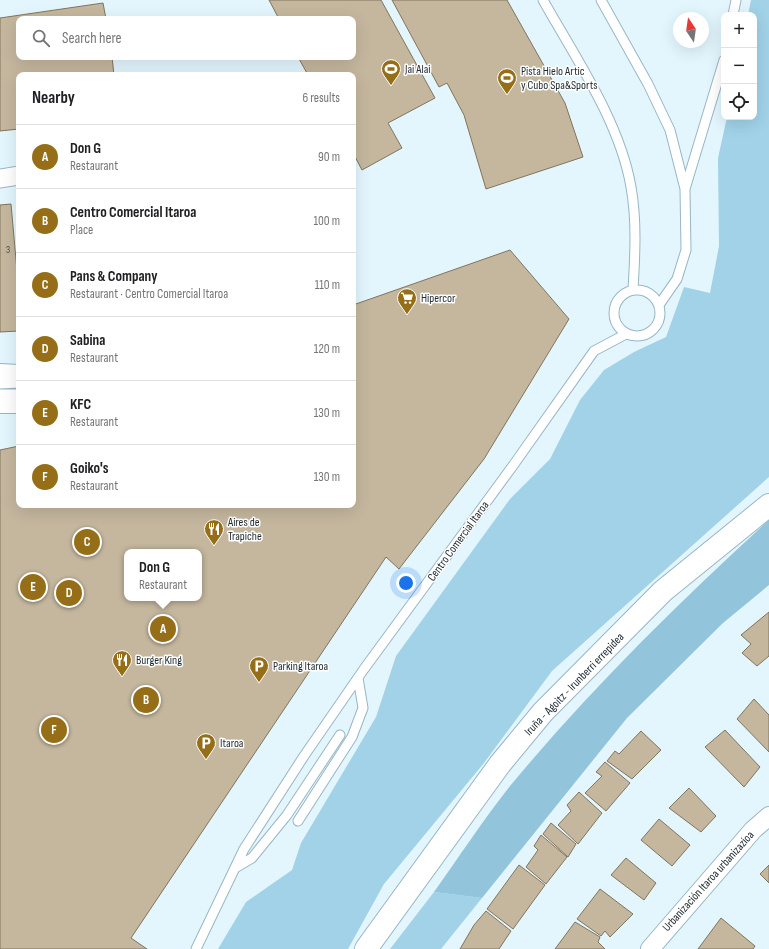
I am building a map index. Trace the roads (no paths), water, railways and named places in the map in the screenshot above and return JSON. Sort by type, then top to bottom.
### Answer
[{"type":"main road","name":"Iruña - Agoitz - Irunberri errepidea","points":[[366,949],[500,764],[543,712],[663,591],[769,505]]},
{"type":"street","points":[[0,373],[16,374]]},
{"type":"street","points":[[0,404],[16,404]]},
{"type":"street","name":"Urbanización Itaroa urbanizazioa","points":[[650,949],[753,830],[769,816]]},
{"type":"lane","points":[[543,0],[605,111],[621,148],[631,186],[636,225],[634,290]]},
{"type":"lane","points":[[600,0],[648,84],[670,130],[684,189],[686,250],[677,279],[659,305]]},
{"type":"lane","points":[[734,12],[736,0]]},
{"type":"lane","points":[[684,189],[721,70]]},
{"type":"lane","points":[[0,174],[16,171]]},
{"type":"lane","points":[[0,183],[16,180]]},
{"type":"lane","points":[[640,290],[652,294],[659,305],[660,316],[656,327],[647,334],[636,337],[626,334],[616,325],[613,312],[617,300],[627,291],[640,290]]},
{"type":"lane","name":"Centro Comercial Itaroa","points":[[196,949],[244,849],[304,756],[358,678],[512,467],[594,351],[626,334]]},
{"type":"lane","points":[[0,384],[16,384]]},
{"type":"lane","points":[[0,394],[16,394]]},
{"type":"lane","points":[[298,821],[352,737],[363,708],[358,678]]},
{"type":"lane","points":[[235,868],[252,858],[287,815],[340,735]]},
{"type":"place","name":"Jai Alai","points":[[391,86]]},
{"type":"place","name":"Pista Hielo Artic y Cubo Spa&Sports","points":[[507,95]]},
{"type":"place","name":"Hipercor","points":[[407,315]]},
{"type":"place","name":"Pans & Company","points":[[87,542]]},
{"type":"place","name":"Aires de Trapiche","points":[[214,546]]},
{"type":"place","name":"KFC","points":[[33,587]]},
{"type":"place","name":"Sabina","points":[[69,593]]},
{"type":"place","name":"Don G","points":[[163,629]]},
{"type":"place","name":"Burger King","points":[[122,677]]},
{"type":"place","name":"Parking Itaroa","points":[[259,683]]},
{"type":"place","name":"Centro Comercial Itaroa","points":[[146,700]]},
{"type":"place","name":"Goiko's","points":[[54,730]]},
{"type":"place","name":"Itaroa","points":[[206,760]]}]
